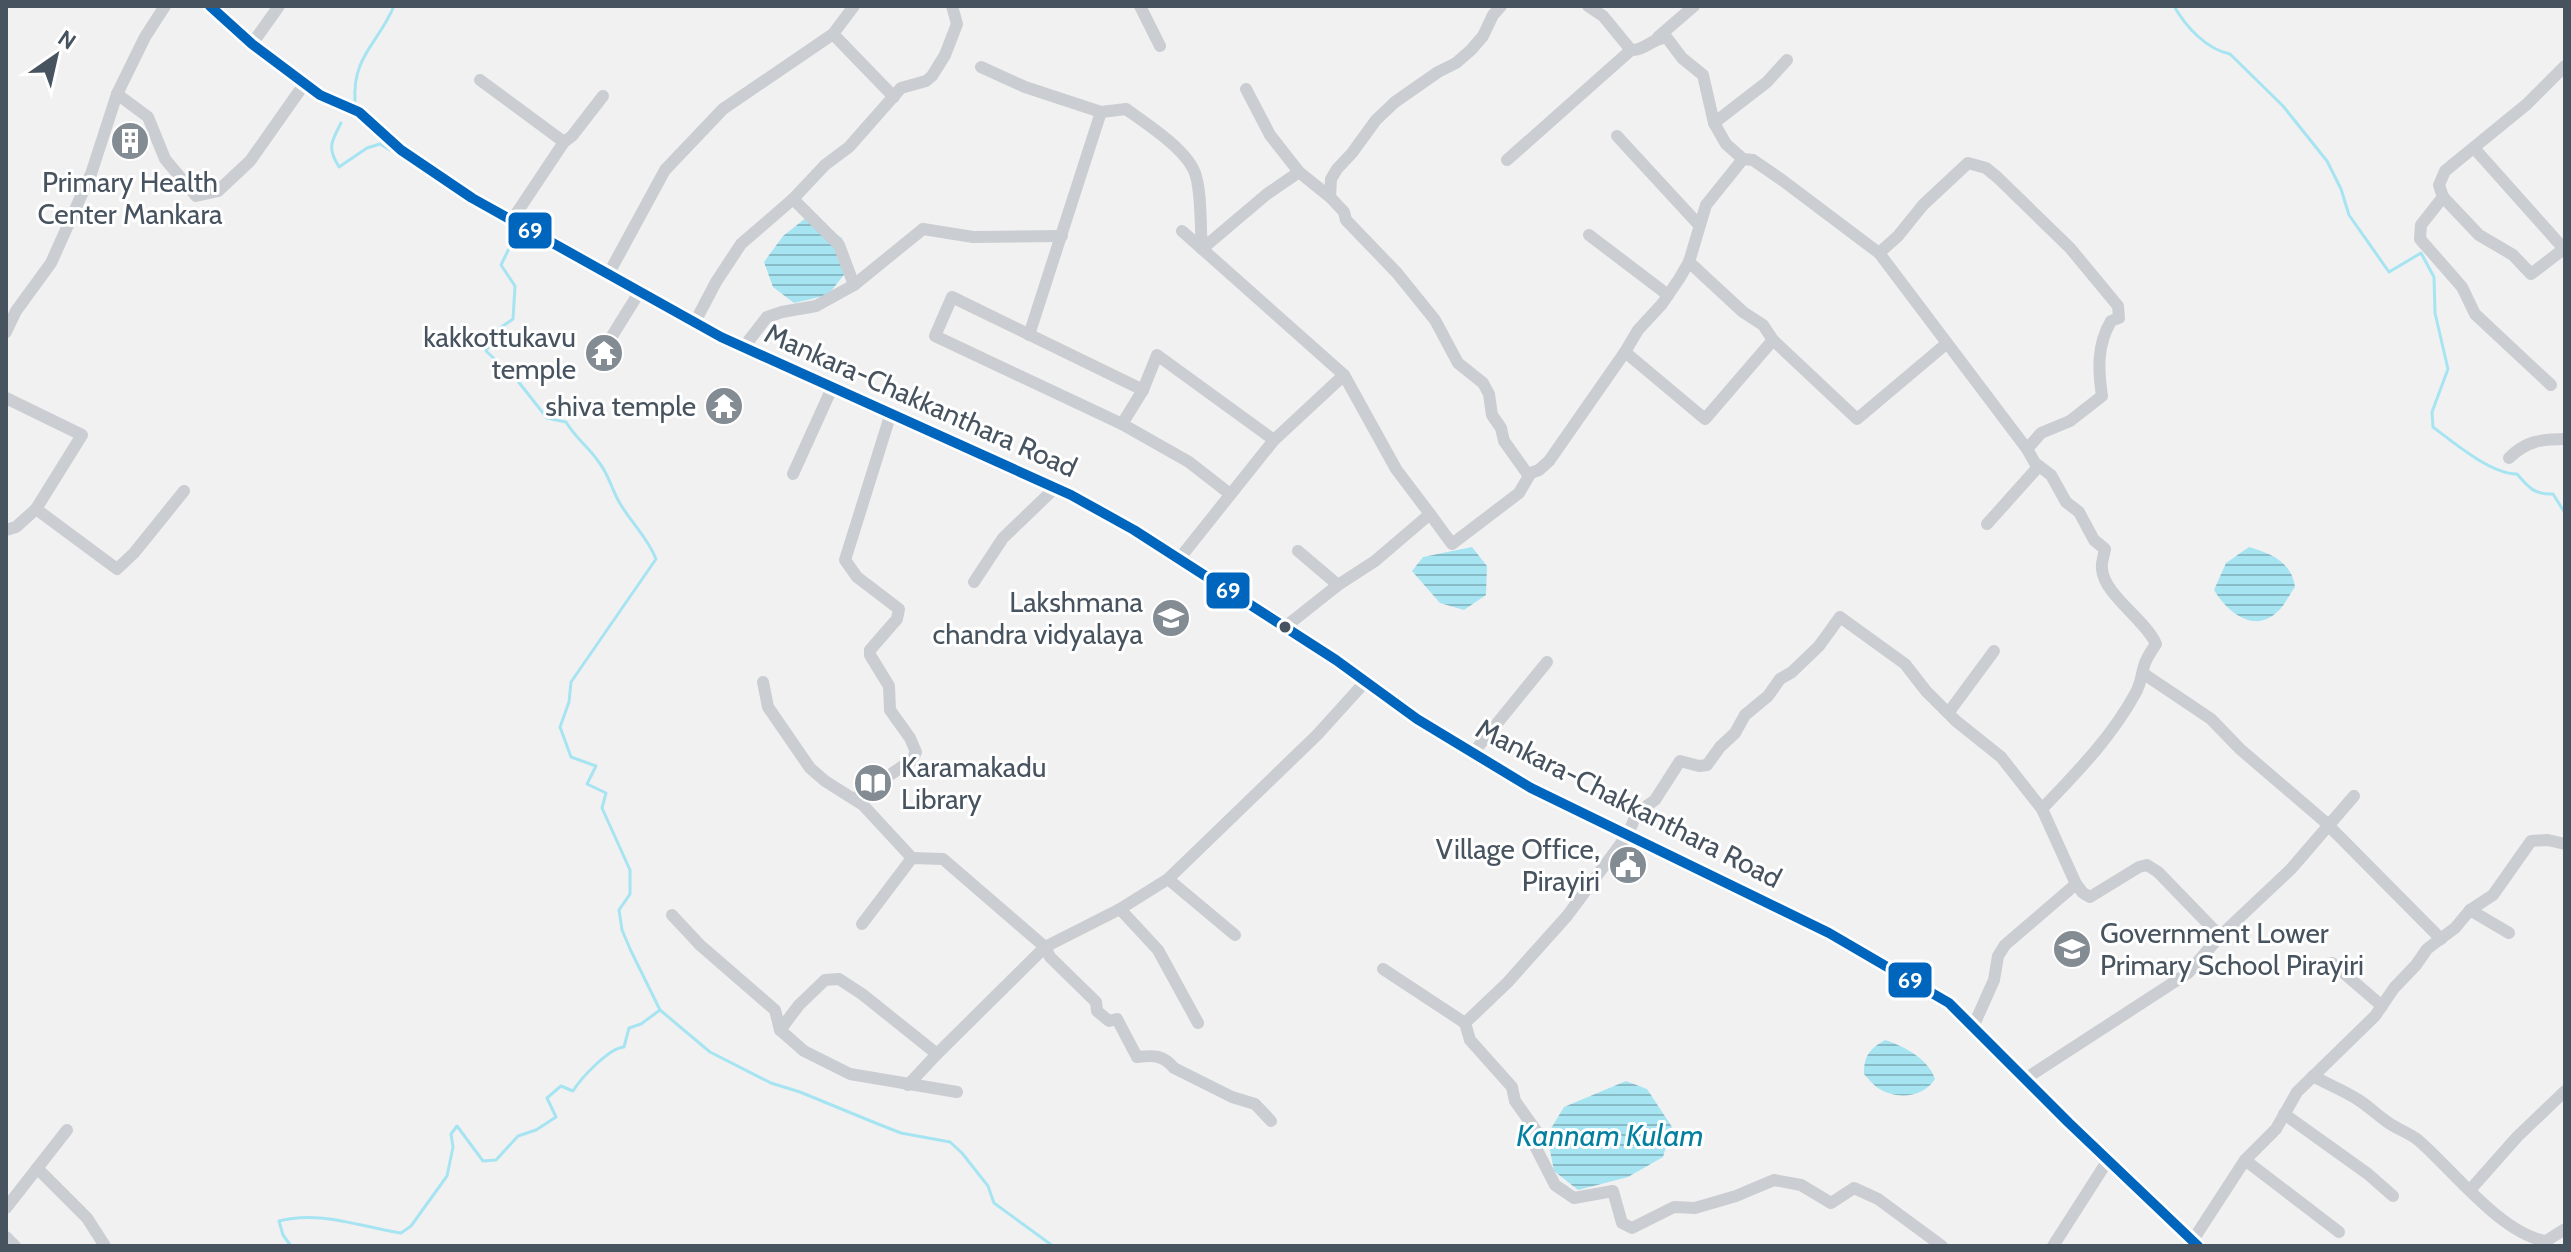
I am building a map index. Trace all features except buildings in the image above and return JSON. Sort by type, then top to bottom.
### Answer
[{"type":"main road","name":"Mankara-Chakkanthara Road","points":[[210,6],[252,44],[320,95],[359,112],[401,150],[472,198],[743,348],[1055,488],[1134,530],[1285,627],[1417,719],[1531,788],[1829,933],[1949,1003],[2196,1243]]},
{"type":"street","points":[[6,332],[16,311],[51,263],[91,174],[117,94],[145,37],[165,6]]},
{"type":"street","points":[[252,44],[279,6]]},
{"type":"street","points":[[609,273],[665,170],[723,109],[833,34],[854,6]]},
{"type":"street","points":[[695,322],[741,244],[793,199],[825,165],[849,147],[901,88],[926,81],[932,76],[945,55],[957,24],[952,6]]},
{"type":"street","points":[[1140,6],[1160,46]]},
{"type":"street","points":[[1330,197],[1331,179],[1376,120],[1395,102],[1471,50],[1501,6]]},
{"type":"street","points":[[1588,6],[1603,16],[1631,50]]},
{"type":"street","points":[[1507,160],[1631,50],[1637,50],[1658,37],[1694,6]]},
{"type":"street","points":[[833,34],[894,97]]},
{"type":"street","points":[[1658,37],[1667,38],[1682,58],[1703,75],[1714,123],[1726,144],[1743,159],[1753,160],[1782,180],[1879,253],[2035,463],[2051,475],[2066,502],[2079,512],[2094,540],[2105,549],[2102,565],[2105,580],[2152,635],[2156,644],[2130,703],[2101,744],[2042,809]]},
{"type":"street","points":[[1714,123],[1767,82],[1787,60]]},
{"type":"street","points":[[2474,148],[2564,249],[2531,274],[2513,255],[2479,235],[2443,197],[2439,185],[2445,171],[2527,104],[2565,66]]},
{"type":"street","points":[[981,67],[1025,87],[1101,112],[1126,109],[1157,132],[1190,162],[1197,176],[1202,249]]},
{"type":"street","points":[[480,80],[564,142]]},
{"type":"street","points":[[117,94],[148,117],[165,159],[196,196],[218,191],[250,161],[305,83]]},
{"type":"street","points":[[1182,231],[1344,375],[1396,469],[1452,544],[1519,493],[1527,483],[1528,474],[1504,441],[1501,428],[1492,415],[1489,394],[1483,383],[1458,363],[1435,320],[1388,262],[1352,228],[1344,212],[1330,197],[1299,172],[1270,135],[1246,89]]},
{"type":"street","points":[[512,220],[564,142],[603,96]]},
{"type":"street","points":[[1029,335],[1101,112]]},
{"type":"street","points":[[1617,136],[1699,225]]},
{"type":"street","points":[[1528,474],[1549,461],[1638,330],[1668,295],[1689,262],[1706,205],[1743,159]]},
{"type":"street","points":[[1879,253],[1898,236],[1923,205],[1968,163],[1986,168],[2021,199],[2070,248],[2118,306],[2119,318],[2111,321],[2106,330],[2098,356],[2102,396],[2070,421],[2041,433],[2027,449]]},
{"type":"street","points":[[1202,249],[1267,194],[1299,172]]},
{"type":"street","points":[[2443,197],[2421,225],[2420,239],[2462,287],[2475,314],[2551,385]]},
{"type":"street","points":[[793,199],[839,245],[854,285]]},
{"type":"street","points":[[743,348],[767,317],[816,306],[854,285],[923,229],[973,237],[1062,236]]},
{"type":"street","points":[[1589,235],[1668,295]]},
{"type":"street","points":[[1689,262],[1743,312],[1763,325],[1773,340],[1857,419],[1946,344]]},
{"type":"street","points":[[599,357],[640,291]]},
{"type":"street","points":[[1143,390],[952,297],[935,336],[1122,424],[1189,462],[1230,494]]},
{"type":"street","points":[[1625,352],[1705,419],[1773,340]]},
{"type":"street","points":[[1122,424],[1143,390],[1157,355],[1274,440]]},
{"type":"street","points":[[1179,559],[1274,440],[1344,375]]},
{"type":"street","points":[[793,474],[832,388]]},
{"type":"street","points":[[6,398],[82,435],[36,509],[16,527],[6,530]]},
{"type":"street","points":[[854,799],[912,760],[916,752],[890,710],[889,686],[870,655],[870,650],[897,619],[899,609],[857,577],[845,560],[891,413]]},
{"type":"street","points":[[2509,458],[2533,441],[2565,439]]},
{"type":"street","points":[[1987,524],[2039,466]]},
{"type":"street","points":[[974,582],[1003,538],[1055,488]]},
{"type":"street","points":[[36,509],[117,569],[134,553],[184,491]]},
{"type":"street","points":[[1285,627],[1338,585],[1375,561],[1430,514]]},
{"type":"street","points":[[1298,551],[1338,585]]},
{"type":"street","points":[[1465,1023],[1508,982],[1567,916],[1628,834],[1637,813],[1655,800],[1680,761],[1707,765],[1735,733],[1745,715],[1768,696],[1780,679],[1792,672],[1819,646],[1840,617],[1905,664],[1926,691],[1985,747],[2001,757],[2042,809],[2083,893],[2090,897],[2147,865],[2158,872],[2220,936]]},
{"type":"street","points":[[1949,712],[1994,651]]},
{"type":"street","points":[[1473,753],[1547,662]]},
{"type":"street","points":[[2144,674],[2211,719],[2240,749],[2329,827],[2441,939]]},
{"type":"street","points":[[763,682],[768,707],[810,768],[863,805],[912,858],[943,859],[1045,947],[1050,957],[1096,1002],[1097,1011],[1109,1021],[1117,1019],[1137,1057],[1155,1054],[1174,1068],[1232,1097],[1255,1104],[1271,1121]]},
{"type":"street","points":[[908,1085],[1045,947],[1120,909],[1168,879],[1317,735],[1365,682]]},
{"type":"street","points":[[2025,1079],[2188,973],[2220,936],[2291,869],[2354,796]]},
{"type":"street","points":[[2196,1243],[2245,1160],[2276,1129],[2297,1092],[2375,1016],[2427,949],[2470,910],[2493,895],[2531,841],[2548,840],[2565,844]]},
{"type":"street","points":[[862,924],[912,858]]},
{"type":"street","points":[[1168,879],[1235,935]]},
{"type":"street","points":[[1973,1027],[1994,980],[1998,956],[2005,945],[2076,884]]},
{"type":"street","points":[[1120,909],[1158,950],[1198,1023]]},
{"type":"street","points":[[2470,910],[2509,933]]},
{"type":"street","points":[[672,915],[700,945],[775,1010],[780,1030],[804,1051],[850,1074],[957,1092]]},
{"type":"street","points":[[2332,963],[2382,1006]]},
{"type":"street","points":[[1383,969],[1465,1023],[1470,1040],[1512,1087],[1515,1101],[1537,1132],[1536,1148],[1555,1185],[1574,1198],[1613,1191],[1622,1223],[1632,1228],[1674,1207],[1695,1208],[1774,1180],[1801,1185],[1831,1203],[1854,1188],[1878,1199],[1942,1246]]},
{"type":"street","points":[[780,1030],[799,1005],[825,980],[839,979],[937,1054]]},
{"type":"street","points":[[2313,1076],[2356,1098],[2386,1122],[2418,1140],[2486,1207],[2531,1239],[2546,1241],[2565,1229]]},
{"type":"street","points":[[2470,1190],[2517,1137],[2565,1091]]},
{"type":"street","points":[[2284,1114],[2368,1174],[2393,1196]]},
{"type":"street","points":[[6,1208],[67,1130]]},
{"type":"street","points":[[2053,1246],[2108,1160]]},
{"type":"street","points":[[2245,1160],[2339,1232]]},
{"type":"street","points":[[37,1168],[87,1218],[105,1246]]},
{"type":"street","points":[[6,1237],[15,1246]]},
{"type":"water","points":[[807,217],[842,238],[850,267],[828,295],[794,303],[773,287],[764,262],[783,236]]},
{"type":"water","points":[[1472,547],[1487,566],[1486,595],[1464,610],[1440,603],[1412,571],[1423,557]]},
{"type":"water","points":[[2249,547],[2265,552],[2285,565],[2295,587],[2279,610],[2267,619],[2258,621],[2240,617],[2225,605],[2214,590],[2226,563]]},
{"type":"water","points":[[1885,1040],[1908,1050],[1927,1065],[1935,1079],[1930,1085],[1916,1093],[1901,1095],[1885,1092],[1872,1083],[1864,1074],[1865,1062],[1872,1050]]},
{"type":"water","name":"Kannam Kulam","points":[[1626,1081],[1647,1089],[1672,1127],[1663,1157],[1628,1177],[1578,1190],[1554,1171],[1547,1135],[1564,1107]]},
{"type":"waterway","points":[[355,102],[355,86],[362,61],[394,6]]},
{"type":"waterway","points":[[2174,6],[2198,36],[2230,54],[2283,106],[2327,161],[2341,189],[2349,215],[2389,272],[2421,253],[2434,277],[2435,313],[2448,369],[2432,412],[2433,427],[2485,463],[2517,474],[2537,492],[2553,494],[2565,513]]},
{"type":"waterway","points":[[341,123],[332,145],[339,167],[367,148],[380,144],[390,150]]},
{"type":"waterway","points":[[510,228],[515,236],[501,265],[515,286],[513,319],[500,328],[486,351],[517,380],[547,418],[566,422],[594,455],[656,559],[571,682],[569,702],[560,727],[571,757],[596,766],[587,784],[606,793],[602,808],[630,870],[630,894],[619,910],[622,930],[660,1010],[710,1052],[771,1083],[901,1133],[950,1142],[988,1186],[994,1203],[1053,1246]]},
{"type":"waterway","points":[[291,1246],[283,1235],[279,1221],[325,1218],[401,1233],[411,1226],[447,1176],[453,1147],[451,1134],[457,1126],[483,1161],[496,1160],[518,1136],[536,1130],[556,1117],[547,1098],[561,1086],[573,1091],[603,1058],[624,1047],[629,1028],[641,1024],[660,1010]]},
{"type":"transit line","name":"69","points":[[210,6],[252,44],[320,95],[359,112],[401,150],[472,198],[721,337],[1071,495],[1134,530],[1336,660],[1417,719],[1531,788],[1829,933],[1949,1003],[2198,1246]]},
{"type":"place","name":"Primary Health Center Mankara","points":[[130,141]]},
{"type":"place","name":"kakkottukavu temple","points":[[604,353]]},
{"type":"place","name":"shiva temple","points":[[724,406]]},
{"type":"place","name":"Lakshmana chandra vidyalaya","points":[[1171,618]]},
{"type":"place","name":"Karamakadu Library","points":[[873,783]]},
{"type":"place","name":"Village Office, Pirayiri","points":[[1628,865]]},
{"type":"place","name":"Government Lower Primary School Pirayiri","points":[[2072,949]]}]
